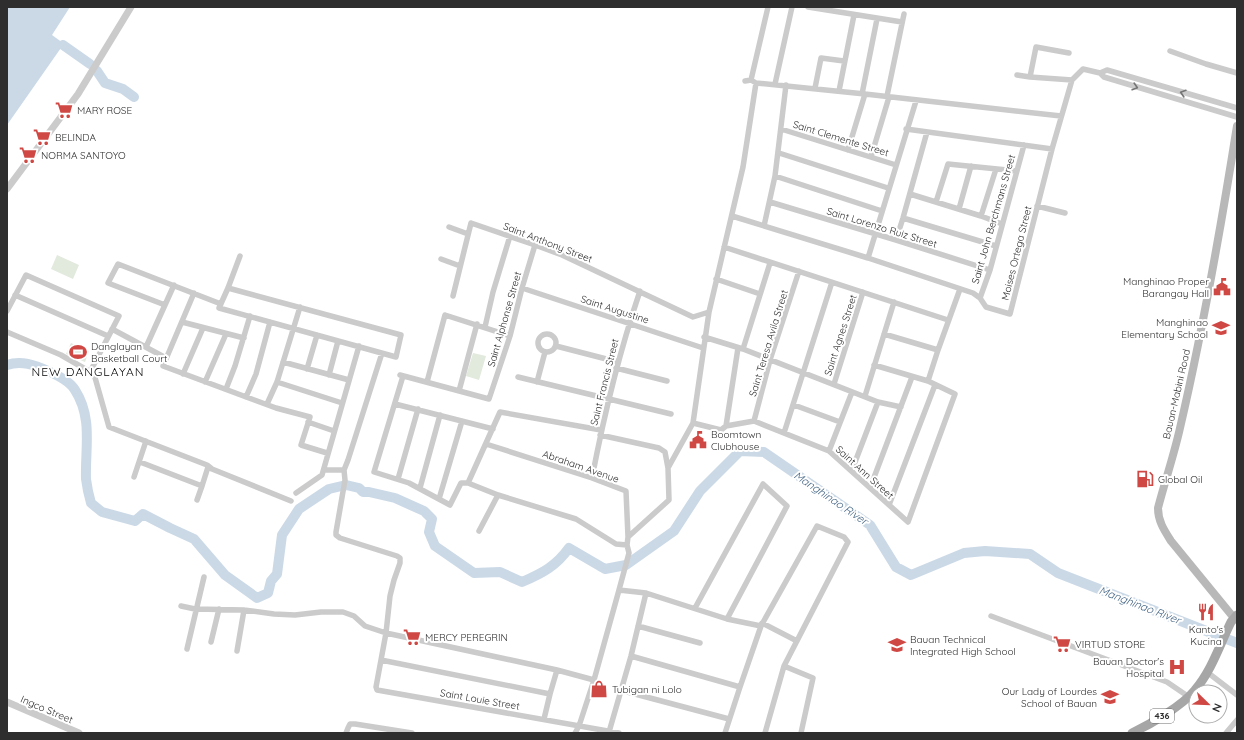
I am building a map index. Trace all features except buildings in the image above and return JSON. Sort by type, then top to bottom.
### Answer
[{"type":"main road","name":"Bauan-Mabini Road","points":[[1236,616],[1171,541],[1163,529],[1158,514],[1158,508],[1179,430],[1196,353],[1230,174],[1237,126]]},
{"type":"main road","name":"436","points":[[1199,684],[1207,672],[1227,630],[1236,616]]},
{"type":"main road","name":"436","points":[[1132,733],[1161,717],[1188,698]]},
{"type":"street","points":[[7,189],[78,94],[131,7]]},
{"type":"street","points":[[668,468],[692,423],[708,312],[743,166],[751,82],[768,7]]},
{"type":"street","points":[[775,84],[792,7]]},
{"type":"street","points":[[808,7],[902,22]]},
{"type":"street","points":[[871,157],[888,97],[904,14]]},
{"type":"street","points":[[839,91],[854,15]]},
{"type":"street","points":[[848,150],[864,94],[877,19]]},
{"type":"street","points":[[1030,77],[1036,46],[1069,53]]},
{"type":"street","points":[[1170,51],[1237,73]]},
{"type":"street","points":[[815,88],[821,58],[844,61]]},
{"type":"street","points":[[1017,74],[1030,77],[1072,80],[1083,69],[1100,73],[1104,77],[1237,117]]},
{"type":"street","points":[[1100,73],[1107,70],[1237,108]]},
{"type":"street","name":"Moises Ortega Street","points":[[732,216],[868,258],[973,293],[980,298],[986,307],[1010,314],[1052,149],[1072,80]]},
{"type":"street","points":[[751,82],[1061,116]]},
{"type":"street","points":[[764,226],[779,153],[786,85]]},
{"type":"street","points":[[868,258],[888,188],[916,100]]},
{"type":"street","name":"Saint Clemente Street","points":[[781,129],[896,165]]},
{"type":"street","points":[[906,129],[1052,149]]},
{"type":"street","points":[[896,240],[926,132]]},
{"type":"street","name":"Saint John Berchmans Street","points":[[980,298],[990,270],[1024,144]]},
{"type":"street","points":[[779,153],[888,188]]},
{"type":"street","points":[[936,202],[948,164],[1017,171]]},
{"type":"street","points":[[959,209],[971,166]]},
{"type":"street","points":[[981,216],[996,169]]},
{"type":"street","points":[[775,176],[882,210]]},
{"type":"street","points":[[910,194],[1002,224]]},
{"type":"street","name":"Saint Lorenzo Ruiz Street","points":[[770,202],[990,270]]},
{"type":"street","points":[[1037,206],[1065,213]]},
{"type":"street","points":[[903,218],[996,246]]},
{"type":"street","name":"Saint Anthony Street","points":[[468,234],[471,223],[535,244],[562,255],[693,317],[708,312]]},
{"type":"street","points":[[449,227],[468,234],[453,296]]},
{"type":"street","points":[[485,326],[492,292],[510,236]]},
{"type":"street","name":"Saint Alphonse Street","points":[[459,391],[489,399],[510,336],[535,244]]},
{"type":"street","points":[[724,247],[948,320]]},
{"type":"street","points":[[228,288],[400,335],[396,357],[219,308],[240,256]]},
{"type":"street","points":[[440,259],[460,266]]},
{"type":"street","points":[[726,426],[741,348],[770,262]]},
{"type":"street","points":[[166,305],[108,283],[118,264],[221,304]]},
{"type":"street","name":"Saint Teresa Avila Street","points":[[754,421],[770,360],[799,271]]},
{"type":"street","points":[[7,311],[26,275],[119,316],[90,372]]},
{"type":"street","points":[[716,279],[760,294]]},
{"type":"street","points":[[784,433],[832,282]]},
{"type":"street","points":[[146,347],[174,285]]},
{"type":"street","name":"Saint Augustine","points":[[522,288],[702,348]]},
{"type":"street","points":[[928,381],[960,289]]},
{"type":"street","name":"Saint Francis Street","points":[[592,478],[608,398],[640,291]]},
{"type":"street","name":"Saint Agnes Street","points":[[834,384],[863,292]]},
{"type":"street","points":[[194,293],[163,366],[276,408],[310,417],[301,445],[327,453]]},
{"type":"street","points":[[15,295],[108,336]]},
{"type":"street","points":[[865,396],[894,302]]},
{"type":"street","points":[[267,404],[277,382],[300,307]]},
{"type":"street","points":[[427,382],[445,315],[485,326],[510,336]]},
{"type":"street","points":[[226,389],[235,366],[250,316]]},
{"type":"street","points":[[182,322],[244,338]]},
{"type":"street","points":[[246,397],[256,374],[270,322]]},
{"type":"street","points":[[477,324],[459,391],[401,376],[395,404],[374,472],[398,479],[420,488],[450,505],[460,483],[468,483],[498,495],[576,519],[616,544],[627,545]]},
{"type":"street","points":[[183,374],[203,328]]},
{"type":"street","points":[[112,329],[166,358]]},
{"type":"street","points":[[7,332],[61,354],[94,374],[109,427],[291,501]]},
{"type":"street","points":[[205,382],[226,334]]},
{"type":"street","points":[[549,334],[556,342],[556,346],[551,351],[541,351],[538,341],[542,335],[549,334]]},
{"type":"street","points":[[884,334],[938,350]]},
{"type":"street","points":[[307,369],[317,335]]},
{"type":"street","points":[[704,337],[741,348],[878,402],[901,408]]},
{"type":"street","points":[[329,375],[338,341]]},
{"type":"street","points":[[296,493],[322,475],[327,453],[359,346]]},
{"type":"street","points":[[556,346],[618,362]]},
{"type":"street","points":[[537,382],[545,352]]},
{"type":"street","points":[[382,353],[344,470],[344,491],[336,532],[336,536],[340,538],[400,558],[400,563],[390,596],[381,660],[550,694]]},
{"type":"street","points":[[283,362],[349,380]]},
{"type":"street","points":[[874,365],[928,381],[935,386],[889,505]]},
{"type":"street","points":[[616,368],[667,381]]},
{"type":"street","points":[[518,377],[670,414]]},
{"type":"street","points":[[870,488],[912,377]]},
{"type":"street","points":[[277,382],[342,403]]},
{"type":"street","name":"Saint Ann Street","points":[[754,421],[829,451],[852,470],[908,522],[956,394],[935,386]]},
{"type":"street","points":[[829,451],[852,392]]},
{"type":"street","points":[[852,470],[878,402]]},
{"type":"street","points":[[395,404],[493,429]]},
{"type":"street","points":[[794,404],[840,422]]},
{"type":"street","points":[[398,479],[418,409]]},
{"type":"street","points":[[468,483],[500,412],[601,433],[659,448],[665,452],[668,468],[669,500],[628,537],[627,545],[629,553],[626,565],[594,680],[579,726],[575,733]]},
{"type":"street","points":[[420,488],[440,415]]},
{"type":"street","points":[[438,499],[462,421]]},
{"type":"street","points":[[692,423],[721,430],[726,426],[754,421]]},
{"type":"street","points":[[308,422],[334,431]]},
{"type":"street","points":[[134,477],[146,441]]},
{"type":"street","name":"Abraham Avenue","points":[[486,444],[592,478],[626,491],[628,537]]},
{"type":"street","points":[[140,462],[202,486]]},
{"type":"street","points":[[197,500],[208,467]]},
{"type":"street","points":[[324,470],[344,470]]},
{"type":"street","points":[[695,608],[763,484],[787,506],[727,619]]},
{"type":"street","points":[[480,531],[498,495]]},
{"type":"street","points":[[726,733],[729,719],[762,624],[817,526],[844,537],[848,542],[784,666],[765,733]]},
{"type":"street","points":[[187,649],[195,609],[204,577]]},
{"type":"street","points":[[619,590],[646,594],[727,619],[762,624],[797,641]]},
{"type":"street","points":[[609,732],[631,656],[646,594]]},
{"type":"street","points":[[181,606],[195,609],[244,610],[295,615],[321,612],[343,612],[354,616],[365,626],[386,633],[557,670],[594,680]]},
{"type":"street","points":[[211,642],[219,610]]},
{"type":"street","points":[[237,651],[244,610]]},
{"type":"street","points":[[991,616],[1167,682],[1188,696]]},
{"type":"street","points":[[638,626],[700,643]]},
{"type":"street","points":[[631,656],[740,687]]},
{"type":"street","name":"Saint Louie Street","points":[[381,660],[376,688],[377,690],[619,733]]},
{"type":"street","points":[[784,666],[813,678],[801,733]]},
{"type":"street","points":[[544,719],[557,670]]},
{"type":"street","points":[[1207,672],[1237,695]]},
{"type":"street","points":[[620,690],[729,719]]},
{"type":"street","name":"Ingco Street","points":[[7,702],[79,733]]},
{"type":"street","points":[[1226,733],[1237,720]]},
{"type":"street","points":[[346,733],[350,724],[388,731],[412,733]]},
{"type":"shaded area","points":[[57,255],[79,265],[73,279],[51,269]]},
{"type":"shaded area","name":"Danglayan Basketball Court","points":[[71,343],[89,351],[85,362],[66,354]]},
{"type":"shaded area","points":[[473,353],[486,356],[479,380],[466,376]]},
{"type":"water","points":[[7,7],[70,7],[52,35],[63,43],[63,45],[7,125]]},
{"type":"waterway","points":[[63,45],[90,64]]},
{"type":"waterway","points":[[97,71],[105,83],[123,89],[134,97]]},
{"type":"waterway","name":"Manghinao River","points":[[7,365],[23,363],[38,367],[63,379],[75,390],[81,401],[86,422],[86,479],[91,503],[102,512],[135,521],[143,514],[194,539],[225,575],[257,598],[268,593],[271,581],[277,574],[282,535],[299,509],[329,489],[346,485],[359,488],[363,492],[395,498],[424,511],[432,519],[429,532],[435,546],[474,573],[500,572],[522,582],[554,564],[569,548],[605,569],[626,565],[674,531],[700,491],[740,451],[764,452],[870,525],[896,567],[911,575],[964,553],[985,551],[1030,554],[1058,573],[1237,643]]},
{"type":"place","name":"MARY ROSE","points":[[64,110]]},
{"type":"place","name":"BELINDA","points":[[42,137]]},
{"type":"place","name":"NORMA SANTOYO","points":[[28,155]]},
{"type":"place","name":"Manghinao Proper Barangay Hall","points":[[1222,287]]},
{"type":"place","name":"Manghinao Elementary School","points":[[1221,328]]},
{"type":"place","name":"Danglayan Basketball Court","points":[[78,352]]},
{"type":"place","name":"Boomtown Clubhouse","points":[[698,440]]},
{"type":"place","name":"Global Oil","points":[[1145,479]]},
{"type":"place","name":"Kanto's Kucina","points":[[1206,612]]},
{"type":"place","name":"MERCY PEREGRIN","points":[[412,637]]},
{"type":"place","name":"VIRTUD STORE","points":[[1062,644]]},
{"type":"place","name":"Bauan Technical Integrated High School","points":[[897,645]]},
{"type":"place","name":"Bauan Doctor's Hospital","points":[[1177,667]]},
{"type":"place","name":"Tubigan ni Lolo","points":[[599,689]]},
{"type":"place","name":"Our Lady of Lourdes School of Bauan","points":[[1110,697]]},
{"type":"district","name":"NEW DANGLAYAN","points":[[88,372]]}]
